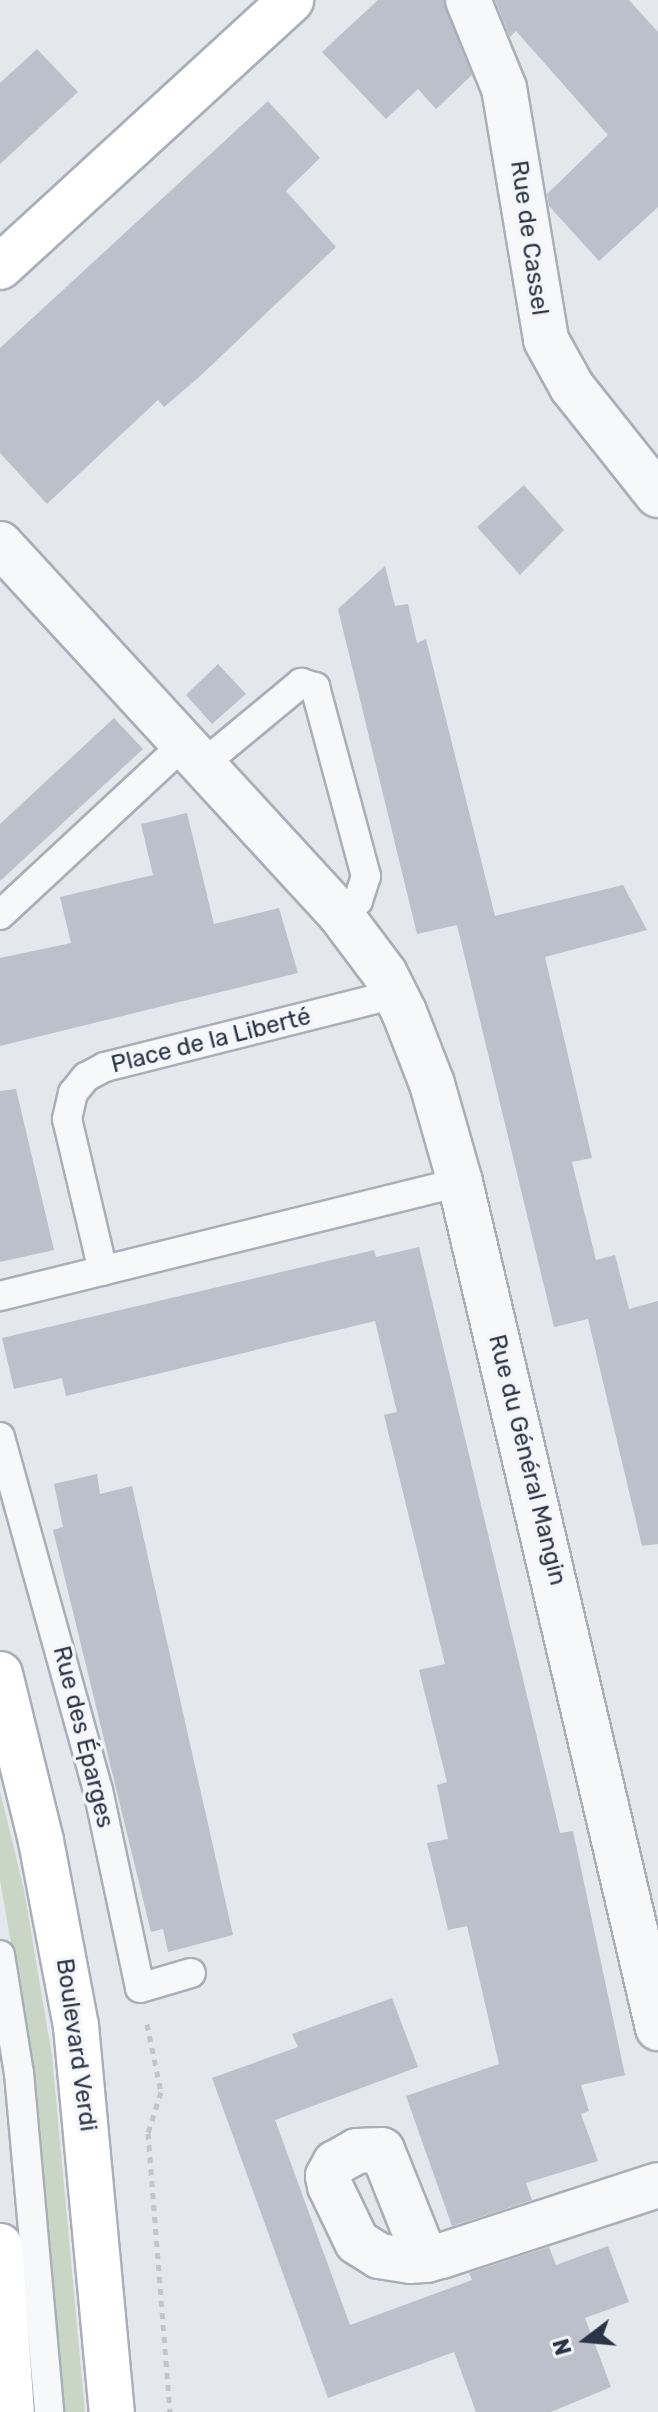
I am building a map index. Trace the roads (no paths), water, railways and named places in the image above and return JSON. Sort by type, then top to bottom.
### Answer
[{"type":"street","points":[[0,267],[291,0]]},
{"type":"street","name":"Rue de Cassel","points":[[468,0],[504,88],[546,340],[572,387],[658,495]]},
{"type":"street","name":"Rue du Général Mangin","points":[[0,544],[340,914],[395,994],[432,1084],[460,1182],[647,1923],[658,2028]]},
{"type":"street","name":"Boulevard Verdi","points":[[1,1676],[41,1841],[76,2026],[112,2412]]},
{"type":"street","points":[[426,2260],[658,2185]]},
{"type":"street","points":[[0,2246],[12,2412]]},
{"type":"lane","points":[[0,915],[193,755],[301,683],[315,687],[366,876],[358,901],[340,914]]},
{"type":"lane","name":"Place de la Liberté","points":[[103,1271],[67,1119],[73,1093],[86,1077],[105,1067],[395,994]]},
{"type":"lane","points":[[0,1296],[460,1182]]},
{"type":"lane","name":"Rue des Éparges","points":[[0,1437],[98,1790],[140,1988],[191,1973]]},
{"type":"lane","points":[[0,1955],[23,2104],[49,2412]]}]
